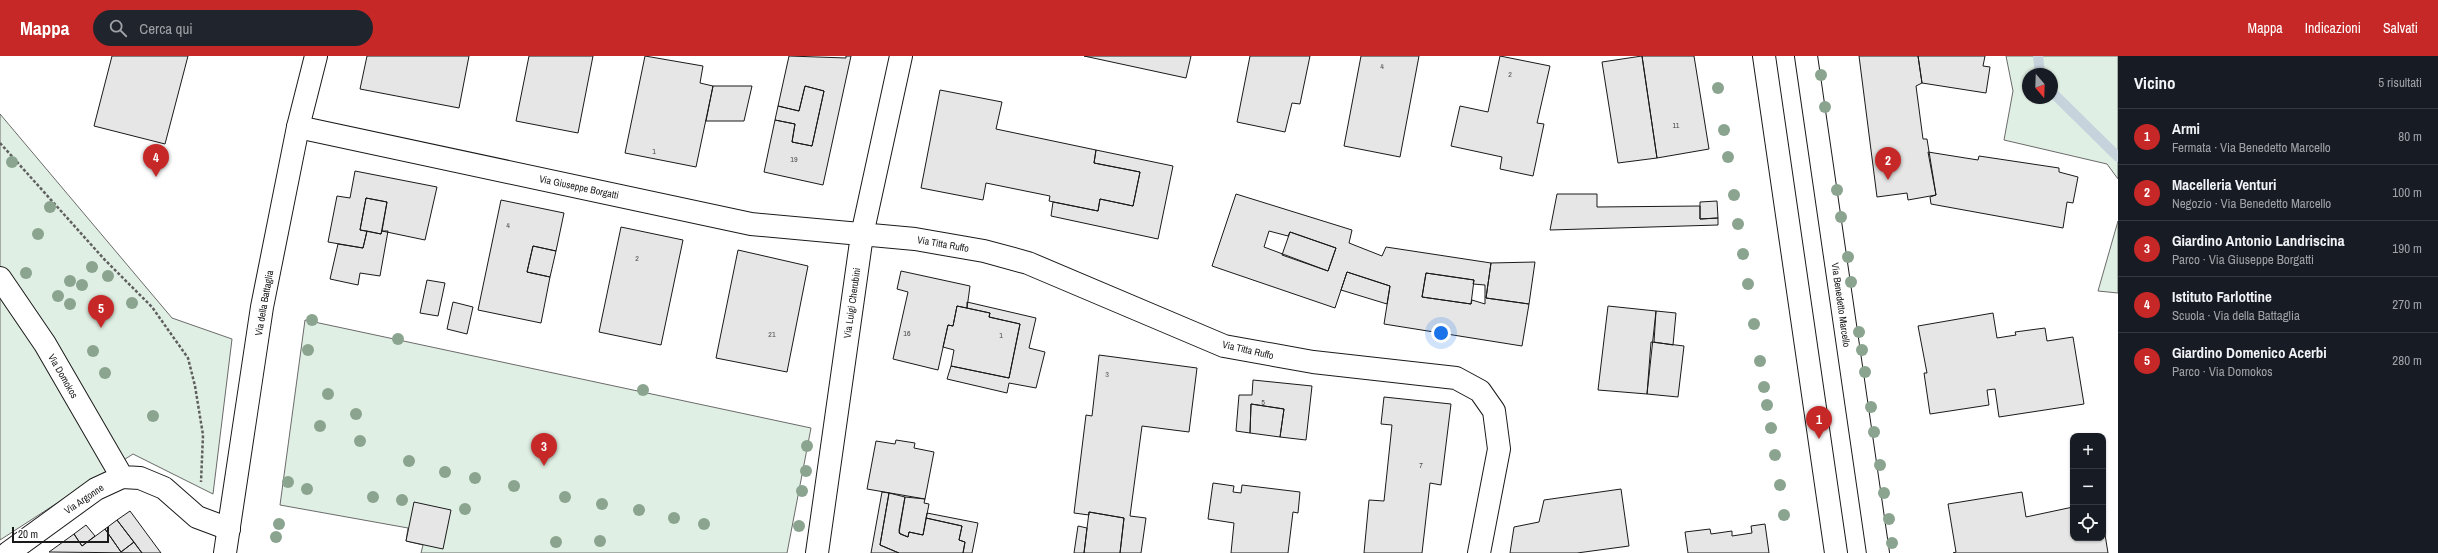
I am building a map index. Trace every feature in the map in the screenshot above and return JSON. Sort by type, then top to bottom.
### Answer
[{"type":"street","name":"Via della Battaglia","points":[[225,553],[262,307],[298,127],[316,56]]},
{"type":"street","name":"Via Luigi Cherubini","points":[[817,553],[862,234],[901,56]]},
{"type":"street","points":[[1764,56],[1836,553]]},
{"type":"street","name":"Via Benedetto Marcello","points":[[1806,56],[1878,553]]},
{"type":"street","name":"Via Giuseppe Borgatti","points":[[298,127],[751,224],[862,234]]},
{"type":"street","name":"Via Titta Ruffo","points":[[862,234],[915,239],[984,251],[1028,263],[1224,346],[1313,362],[1456,378],[1480,391],[1494,411],[1499,449],[1479,553]]},
{"type":"street","name":"Via Domokos","points":[[0,278],[44,344],[122,477]]},
{"type":"street","name":"Via Argonne","points":[[8,553],[96,489],[122,477],[140,478],[164,488],[197,517],[229,529]]},
{"type":"path","points":[[0,143],[104,259],[152,307],[188,358],[195,386],[203,435],[197,517]]},
{"type":"green space","points":[[2006,56],[2118,56],[2118,179],[2107,164],[2004,140],[2013,91]]},
{"type":"green space","points":[[0,114],[172,318],[232,339],[213,494],[133,454],[0,540]]},
{"type":"green space","points":[[2118,221],[2118,293],[2098,291]]},
{"type":"green space","points":[[305,320],[811,428],[787,553],[421,553],[423,545],[406,541],[408,528],[280,505]]},
{"type":"building","points":[[112,56],[188,56],[165,144],[94,126]]},
{"type":"building","points":[[367,56],[469,56],[459,108],[360,89]]},
{"type":"building","points":[[529,56],[593,56],[578,133],[516,121]]},
{"type":"building","points":[[645,56],[703,66],[700,83],[713,86],[696,167],[625,153]]},
{"type":"building","points":[[789,56],[846,58],[846,56],[851,56],[823,185],[764,172],[775,120],[795,124],[792,142],[812,146],[824,91],[805,86],[799,111],[778,106]]},
{"type":"building","points":[[1084,56],[1191,56],[1186,78]]},
{"type":"building","points":[[1250,56],[1310,56],[1300,104],[1292,103],[1285,132],[1237,122]]},
{"type":"building","points":[[1361,56],[1419,56],[1400,157],[1344,146]]},
{"type":"building","points":[[1500,56],[1550,66],[1537,123],[1544,124],[1533,176],[1500,169],[1502,157],[1451,146],[1460,106],[1488,112]]},
{"type":"building","points":[[1642,56],[1694,56],[1709,149],[1657,158]]},
{"type":"building","points":[[1642,56],[1657,158],[1618,163],[1602,62]]},
{"type":"building","points":[[1859,56],[1918,56],[1922,83],[1916,86],[1923,139],[1927,139],[1936,195],[1908,200],[1907,193],[1877,197]]},
{"type":"building","points":[[1918,56],[1985,56],[1983,66],[1990,67],[1986,93],[1922,83]]},
{"type":"building","points":[[713,86],[752,86],[744,121],[706,121]]},
{"type":"building","points":[[805,86],[824,91],[812,146],[792,142],[795,124],[775,120],[778,106],[799,111]]},
{"type":"building","points":[[940,90],[1002,102],[996,129],[1096,150],[1094,163],[1140,172],[1133,206],[1100,199],[1098,211],[1049,201],[1050,196],[986,183],[983,200],[921,188]]},
{"type":"building","points":[[1096,150],[1173,166],[1158,239],[1051,216],[1053,202],[1098,211],[1100,199],[1133,206],[1140,172],[1094,163]]},
{"type":"building","points":[[1928,152],[1978,160],[1979,156],[2059,168],[2059,172],[2078,177],[2073,203],[2067,202],[2063,228],[1931,204],[1930,197],[1936,195]]},
{"type":"building","points":[[355,171],[437,187],[425,240],[382,231],[387,202],[366,198],[360,230],[367,231],[363,248],[328,242],[337,196],[350,198]]},
{"type":"building","points":[[1236,194],[1352,230],[1349,243],[1382,256],[1386,247],[1491,263],[1486,298],[1529,304],[1522,346],[1384,324],[1390,286],[1347,272],[1335,308],[1212,266]],"holes":[[[1269,231],[1288,236],[1290,232],[1336,248],[1328,271],[1264,247]],[[1426,273],[1474,280],[1473,284],[1485,285],[1485,304],[1472,300],[1471,304],[1422,297]]]},
{"type":"building","points":[[1557,194],[1597,194],[1597,207],[1700,206],[1700,219],[1718,218],[1718,225],[1550,230]]},
{"type":"building","points":[[366,198],[387,202],[381,234],[360,230]]},
{"type":"building","points":[[501,200],[564,213],[556,251],[533,246],[527,272],[550,277],[541,323],[478,310]]},
{"type":"building","points":[[1717,201],[1718,218],[1700,219],[1700,202]]},
{"type":"building","points":[[621,227],[683,240],[661,345],[599,332]]},
{"type":"building","points":[[367,231],[381,234],[382,231],[388,231],[380,276],[360,273],[358,285],[330,279],[338,244],[363,248]]},
{"type":"building","points":[[1290,232],[1336,248],[1328,271],[1282,255]]},
{"type":"building","points":[[533,246],[556,251],[550,277],[527,272]]},
{"type":"building","points":[[738,250],[808,266],[787,372],[716,358]]},
{"type":"building","points":[[1535,262],[1529,304],[1486,298],[1491,263]]},
{"type":"building","points":[[901,271],[970,286],[967,308],[957,306],[953,326],[948,325],[938,370],[893,359],[908,292],[897,289]]},
{"type":"building","points":[[1347,272],[1390,286],[1387,304],[1341,290]]},
{"type":"building","points":[[1426,273],[1474,280],[1471,304],[1422,297]]},
{"type":"building","points":[[427,280],[445,283],[438,316],[420,313]]},
{"type":"building","points":[[453,302],[473,307],[467,334],[447,329]]},
{"type":"building","points":[[967,302],[1036,318],[1029,348],[1045,352],[1036,388],[1009,383],[1007,393],[947,379],[951,366],[1009,378],[1020,324],[989,317],[990,313],[967,308]]},
{"type":"building","points":[[957,306],[990,313],[989,317],[1020,324],[1009,378],[951,366],[954,350],[943,347],[948,325],[953,326]]},
{"type":"building","points":[[1608,306],[1656,311],[1647,394],[1598,390]]},
{"type":"building","points":[[1656,311],[1676,313],[1673,345],[1654,342]]},
{"type":"building","points":[[1993,313],[1997,338],[2016,335],[2015,332],[2045,328],[2047,341],[2073,337],[2084,404],[1999,417],[1995,389],[1987,390],[1989,405],[1930,414],[1924,373],[1927,373],[1918,326]]},
{"type":"building","points":[[1651,342],[1684,346],[1678,397],[1647,394]]},
{"type":"building","points":[[1099,355],[1197,368],[1189,432],[1142,426],[1130,516],[1146,518],[1141,553],[1120,553],[1124,518],[1089,512],[1089,515],[1074,513],[1086,415],[1092,416]]},
{"type":"building","points":[[1253,380],[1312,386],[1306,440],[1280,437],[1284,409],[1251,404],[1250,433],[1236,431],[1239,395],[1252,395]]},
{"type":"building","points":[[1384,397],[1451,404],[1441,485],[1430,483],[1422,553],[1364,553],[1369,500],[1384,501],[1392,425],[1381,424]]},
{"type":"building","points":[[1251,404],[1284,409],[1280,437],[1250,433]]},
{"type":"building","points":[[896,440],[915,443],[914,448],[934,452],[925,499],[867,489],[876,441],[895,444]]},
{"type":"building","points":[[1213,483],[1234,486],[1233,492],[1241,493],[1242,485],[1300,492],[1298,513],[1293,512],[1288,553],[1231,553],[1234,523],[1208,519]]},
{"type":"building","points":[[1621,489],[1629,546],[1577,553],[1510,553],[1514,527],[1539,522],[1544,500]]},
{"type":"building","points":[[882,492],[889,493],[880,545],[899,553],[871,553]]},
{"type":"building","points":[[2022,492],[2026,517],[2070,508],[2070,541],[2106,541],[2108,553],[1953,553],[1956,552],[1948,504]]},
{"type":"building","points":[[889,493],[905,497],[899,530],[900,534],[908,537],[909,532],[923,535],[926,518],[962,526],[959,540],[965,542],[963,553],[899,553],[880,545]]},
{"type":"building","points":[[905,497],[925,499],[924,503],[929,504],[923,535],[909,532],[908,537],[899,533]]},
{"type":"building","points":[[414,502],[451,510],[443,549],[406,541]]},
{"type":"building","points":[[130,511],[161,553],[142,553],[117,520]]},
{"type":"building","points":[[1089,512],[1124,518],[1120,553],[1084,553]]},
{"type":"building","points":[[927,513],[978,523],[972,553],[963,553],[965,542],[959,540],[962,526],[926,518]]},
{"type":"building","points":[[117,520],[134,542],[121,552],[105,529]]},
{"type":"building","points":[[1765,524],[1769,553],[1688,553],[1685,532],[1710,529],[1711,534],[1732,531],[1732,536],[1752,533],[1751,526]]},
{"type":"building","points":[[86,525],[95,536],[82,546],[74,534]]},
{"type":"building","points":[[1078,526],[1087,528],[1084,553],[1074,553]]},
{"type":"building","points":[[105,529],[121,552],[134,542],[142,553],[49,552],[74,534],[82,546]]},
{"type":"waterway","points":[[2038,56],[2039,68]]},
{"type":"waterway","points":[[2058,98],[2118,157]]},
{"type":"place","name":"Istituto Farlottine","points":[[156,177]]},
{"type":"place","name":"Macelleria Venturi","points":[[1888,180]]},
{"type":"place","name":"Giardino Domenico Acerbi","points":[[101,328]]},
{"type":"place","name":"Armi","points":[[1819,439]]},
{"type":"place","name":"Giardino Antonio Landriscina","points":[[544,466]]}]
